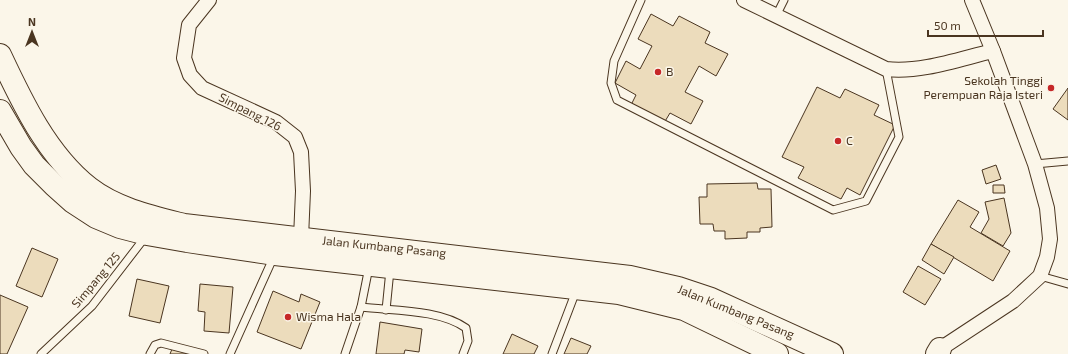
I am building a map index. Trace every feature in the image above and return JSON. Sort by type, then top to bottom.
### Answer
[{"type":"main road","name":"Jalan Kumbang Pasang","points":[[0,55],[23,103],[42,133],[70,170],[89,188],[115,203],[145,215],[184,224],[630,277],[678,288],[711,300],[832,354]]},
{"type":"main road","name":"Jalan Kumbang Pasang","points":[[0,111],[20,147],[34,165],[73,202],[96,217],[120,226],[147,234],[275,254],[380,264],[619,293],[684,309],[777,354]]},
{"type":"street","name":"Simpang 126","points":[[209,0],[189,25],[184,58],[190,75],[202,88],[276,122],[295,136],[301,152],[303,191],[301,238]]},
{"type":"street","points":[[744,0],[886,69],[900,71],[914,69],[993,51]]},
{"type":"street","points":[[936,352],[1013,301],[1040,276],[1047,257],[1050,239],[1050,223],[1034,164],[993,51],[972,0]]},
{"type":"lane","points":[[641,0],[614,61],[611,83],[617,100],[833,210],[866,201],[899,137],[886,69]]},
{"type":"lane","points":[[776,16],[784,0]]},
{"type":"lane","points":[[1034,164],[1068,161]]},
{"type":"lane","name":"Simpang 125","points":[[41,354],[92,306],[147,234]]},
{"type":"lane","points":[[230,354],[275,254]]},
{"type":"lane","points":[[345,354],[361,307],[380,264]]},
{"type":"lane","points":[[380,264],[386,310]]},
{"type":"lane","points":[[1040,276],[1068,284]]},
{"type":"lane","points":[[552,354],[578,287]]},
{"type":"lane","points":[[361,307],[431,315],[454,320],[466,328],[468,341],[463,354]]},
{"type":"lane","points":[[150,354],[155,345],[161,343],[204,354]]},
{"type":"building","name":"B","points":[[651,14],[673,26],[679,16],[710,32],[705,43],[728,54],[716,76],[699,66],[685,92],[703,101],[691,124],[670,113],[664,123],[631,105],[636,95],[615,83],[626,61],[640,69],[652,46],[638,39]]},
{"type":"building","name":"C","points":[[817,87],[840,98],[845,89],[879,105],[874,115],[895,125],[860,195],[847,188],[841,199],[798,178],[804,167],[782,157]]},
{"type":"building","points":[[1068,88],[1068,120],[1053,109]]},
{"type":"building","points":[[996,165],[1001,179],[986,184],[982,170]]},
{"type":"building","points":[[757,183],[758,189],[771,189],[772,227],[760,228],[760,232],[747,232],[747,238],[725,239],[725,231],[714,231],[713,224],[700,224],[699,197],[707,197],[707,184]]},
{"type":"building","points":[[993,185],[1004,185],[1005,193],[993,193]]},
{"type":"building","points":[[1004,198],[1011,233],[1003,246],[981,233],[989,219],[985,202]]},
{"type":"building","points":[[958,200],[979,212],[970,227],[1010,251],[993,281],[931,244]]},
{"type":"building","points":[[931,244],[954,257],[944,274],[922,260]]},
{"type":"building","points":[[32,248],[58,259],[42,297],[16,286]]},
{"type":"building","points":[[918,266],[941,279],[925,305],[903,292]]},
{"type":"building","points":[[137,279],[169,286],[160,323],[129,316]]},
{"type":"building","points":[[200,284],[233,287],[229,333],[204,331],[205,312],[198,311]]},
{"type":"building","name":"Wisma Hala","points":[[273,291],[299,302],[301,294],[320,302],[301,349],[257,332]]},
{"type":"building","points":[[0,295],[28,307],[7,354],[0,354]]},
{"type":"building","points":[[380,322],[422,329],[419,352],[405,350],[404,354],[376,354]]},
{"type":"building","points":[[512,334],[538,346],[534,354],[503,354]]},
{"type":"building","points":[[571,338],[591,346],[587,354],[564,354]]},
{"type":"building","points":[[172,349],[192,354],[170,354]]},
{"type":"place","name":"B","points":[[658,72]]},
{"type":"place","name":"Sekolah Tinggi Perempuan Raja Isteri","points":[[1051,88]]},
{"type":"place","name":"C","points":[[838,141]]},
{"type":"place","name":"Wisma Hala","points":[[288,317]]}]
